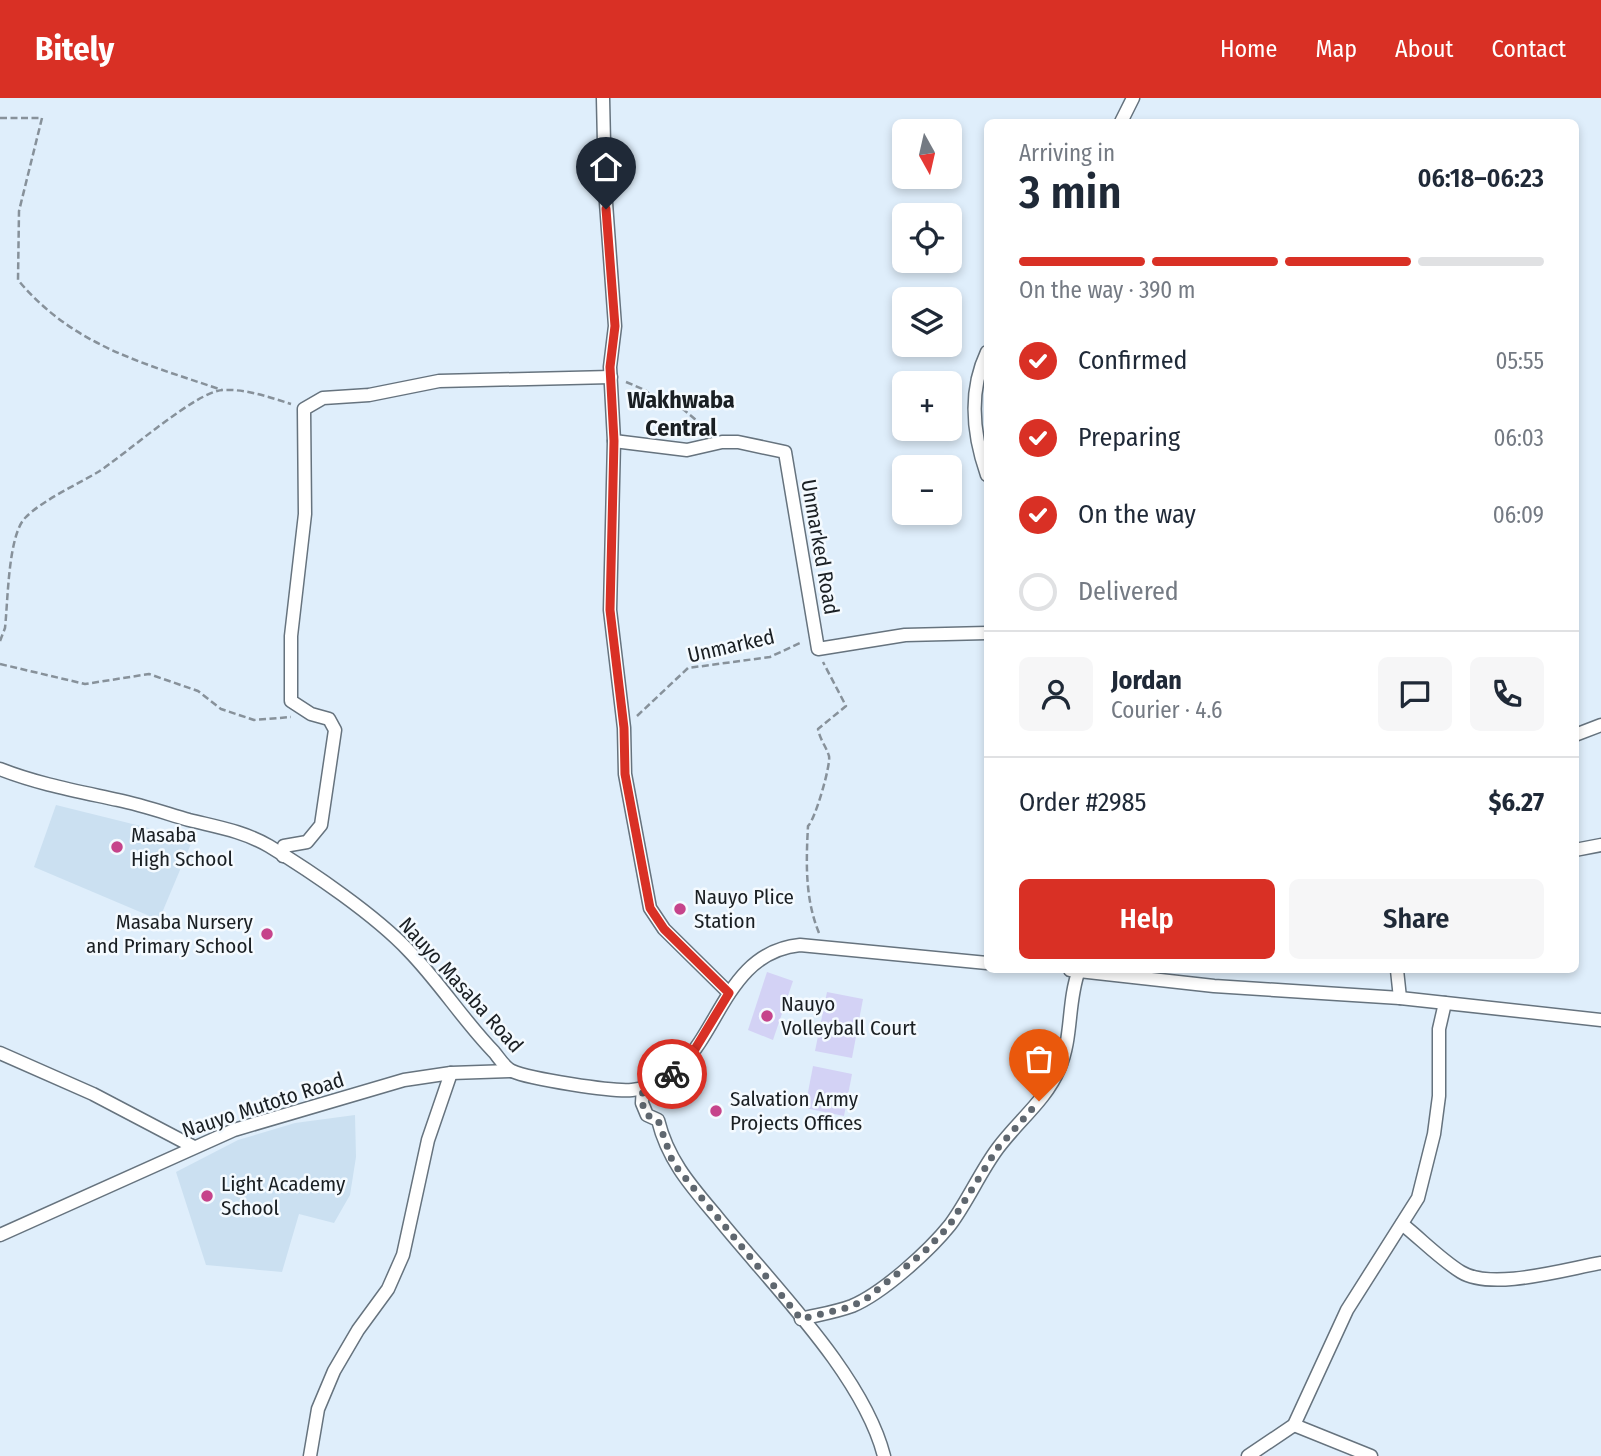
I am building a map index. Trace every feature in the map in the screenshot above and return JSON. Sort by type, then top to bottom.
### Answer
[{"type":"street","points":[[603,98],[605,189],[615,326],[611,377],[614,441],[610,610],[624,728],[625,774],[650,908],[664,929],[729,993]]},
{"type":"street","points":[[1122,119],[1132,98]]},
{"type":"street","points":[[984,362],[974,397],[975,428],[984,463]]},
{"type":"street","points":[[283,856],[284,846],[307,842],[321,825],[335,730],[329,719],[311,714],[291,701],[291,636],[305,528],[304,409],[323,398],[357,397],[439,380],[611,377]]},
{"type":"street","points":[[614,441],[687,450],[722,442]]},
{"type":"street","name":"Unmarked Road","points":[[722,442],[785,452],[818,649]]},
{"type":"street","points":[[818,649],[914,635],[984,633]]},
{"type":"street","points":[[1579,733],[1601,725]]},
{"type":"street","name":"Nauyo Masaba Road","points":[[0,769],[33,782],[121,800],[246,833],[365,912],[408,949],[460,1017],[511,1070],[612,1090],[643,1087],[678,1071],[746,969],[762,955],[781,947],[825,948],[984,963]]},
{"type":"street","points":[[1579,849],[1601,845]]},
{"type":"street","points":[[801,1319],[850,1307],[866,1299],[924,1252],[949,1226],[997,1149],[1039,1101],[1060,1068],[1066,1049],[1074,973]]},
{"type":"street","points":[[1100,973],[1214,986],[1400,998],[1601,1020]]},
{"type":"street","points":[[1398,973],[1400,998]]},
{"type":"street","points":[[1248,1456],[1294,1425],[1347,1310],[1418,1198],[1434,1135],[1439,1096],[1438,1029],[1445,1003]]},
{"type":"street","points":[[0,1053],[93,1094],[192,1146]]},
{"type":"street","name":"Nauyo Mutoto Road","points":[[0,1235],[192,1146],[285,1114],[404,1080],[451,1073],[511,1070]]},
{"type":"street","points":[[310,1456],[318,1409],[334,1371],[358,1330],[388,1289],[403,1255],[428,1140],[451,1073]]},
{"type":"street","points":[[643,1087],[642,1103],[647,1115],[658,1120],[673,1163],[801,1319],[863,1401],[877,1429],[884,1456]]},
{"type":"street","points":[[1402,1224],[1463,1274],[1493,1279],[1536,1277],[1601,1264]]},
{"type":"street","points":[[1294,1425],[1371,1456]]},
{"type":"path","points":[[0,118],[42,118],[19,211],[18,280],[41,307],[93,343],[222,390],[260,393],[304,409]]},
{"type":"path","points":[[611,377],[645,390],[658,402],[683,410],[722,442]]},
{"type":"path","points":[[0,641],[5,628],[15,539],[25,518],[99,471],[176,415],[222,390]]},
{"type":"path","name":"Unmarked","points":[[624,728],[688,668],[770,657],[809,639],[818,649]]},
{"type":"path","points":[[818,649],[827,673],[846,706],[818,729],[820,742],[829,755],[828,769],[819,791],[819,806],[814,820],[808,826],[810,912],[825,948]]},
{"type":"path","points":[[0,664],[85,684],[149,674],[198,691],[220,709],[254,720],[311,714]]},
{"type":"shaded area","name":"Masaba High School","points":[[56,805],[193,839],[159,920],[34,867]]},
{"type":"shaded area","name":"Nauyo Volleyball Court","points":[[767,972],[793,981],[773,1040],[748,1030]]},
{"type":"shaded area","points":[[827,992],[863,999],[852,1058],[815,1051]]},
{"type":"shaded area","points":[[813,1066],[852,1074],[844,1116],[805,1108]]},
{"type":"shaded area","points":[[355,1115],[356,1157],[350,1195],[334,1223],[299,1214],[282,1272],[206,1265],[176,1172],[238,1140],[295,1123]]},
{"type":"way so far","points":[[672,1074],[643,1087],[642,1103],[647,1115],[658,1120],[673,1163],[801,1319],[850,1307],[866,1299],[924,1252],[949,1226],[997,1149],[1039,1101]]},
{"type":"place","name":"Masaba High School","points":[[117,847]]},
{"type":"place","name":"Nauyo Plice Station","points":[[680,909]]},
{"type":"place","name":"Masaba Nursery and Primary School","points":[[267,934]]},
{"type":"place","name":"Nauyo Volleyball Court","points":[[767,1016]]},
{"type":"place","name":"Salvation Army Projects Offices","points":[[716,1111]]},
{"type":"place","name":"Light Academy School","points":[[207,1196]]},
{"type":"district","name":"Wakhwaba Central","points":[[681,414]]},
{"type":"route","points":[[606,209],[615,326],[610,367],[614,441],[610,610],[624,728],[625,774],[650,908],[664,929],[729,993],[692,1054],[678,1071],[672,1074]]}]
